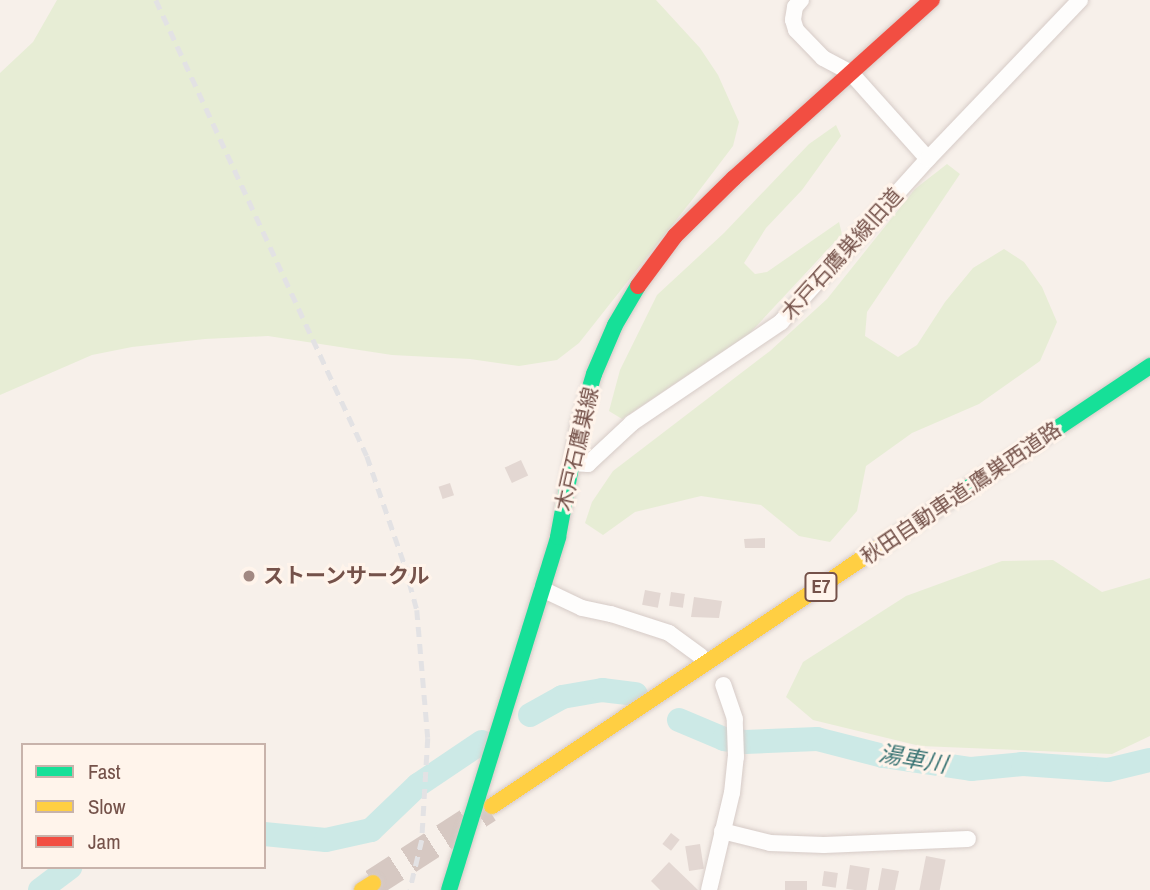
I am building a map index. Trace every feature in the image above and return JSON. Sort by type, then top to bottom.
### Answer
[{"type":"main road","name":"木戸石鷹巣線","points":[[449,890],[558,537],[572,463],[594,374],[615,325],[640,283],[675,236],[734,178],[932,0]]},
{"type":"main road","name":"秋田自動車道;鷹巣西道路","points":[[1150,366],[495,814],[1150,384]]},
{"type":"street","points":[[801,0],[795,7],[793,20],[796,30],[823,58],[851,73],[928,159]]},
{"type":"street","name":"木戸石鷹巣線旧道","points":[[572,463],[588,464],[632,423],[781,322],[928,159],[1080,0]]},
{"type":"street","points":[[542,589],[582,608],[611,614],[669,633],[701,656]]},
{"type":"street","points":[[709,890],[736,757],[735,719],[723,685]]},
{"type":"street","points":[[722,831],[770,844],[824,845],[968,839]]},
{"type":"green space","points":[[57,0],[656,0],[700,48],[718,75],[739,122],[733,146],[692,200],[579,343],[557,360],[519,366],[470,359],[392,355],[268,336],[205,339],[132,347],[92,355],[0,395],[0,73],[33,42]]},
{"type":"green space","points":[[836,125],[841,136],[802,190],[766,228],[744,263],[755,274],[767,272],[839,222],[842,234],[750,333],[622,419],[609,411],[620,370],[657,295],[724,233],[809,144]]},
{"type":"green space","points":[[947,164],[960,174],[867,312],[865,336],[898,357],[917,345],[945,302],[973,268],[1004,249],[1024,262],[1042,287],[1057,322],[1040,361],[979,404],[912,433],[866,466],[857,511],[830,542],[799,536],[761,505],[701,496],[635,512],[603,535],[585,523],[592,502],[613,471],[770,351],[827,299],[915,189]]},
{"type":"green space","points":[[1053,560],[1102,592],[1150,578],[1150,736],[1112,754],[920,746],[813,720],[786,697],[803,662],[906,596],[1002,561]]},
{"type":"building","points":[[521,460],[528,475],[512,483],[505,468]]},
{"type":"building","points":[[450,483],[454,495],[443,499],[439,487]]},
{"type":"building","points":[[765,538],[765,548],[745,548],[744,539]]},
{"type":"building","points":[[645,590],[661,593],[658,608],[642,605]]},
{"type":"building","points":[[671,592],[685,594],[683,608],[669,606]]},
{"type":"building","points":[[694,597],[722,601],[719,618],[691,617]]},
{"type":"building","points":[[671,833],[680,840],[671,851],[662,844]]},
{"type":"building","points":[[700,844],[704,869],[689,871],[685,846]]},
{"type":"building","points":[[926,856],[946,860],[940,890],[919,890]]},
{"type":"building","points":[[669,862],[698,890],[660,890],[651,881]]},
{"type":"building","points":[[850,865],[870,868],[866,890],[846,889]]},
{"type":"building","points":[[882,868],[899,871],[895,890],[878,890]]},
{"type":"building","points":[[824,871],[838,873],[836,888],[822,886]]},
{"type":"building","points":[[785,881],[807,881],[807,890],[785,890]]},
{"type":"waterway","name":"湯車川","points":[[530,715],[562,697],[602,690],[636,694]]},
{"type":"waterway","name":"湯車川","points":[[679,720],[724,739],[745,742],[817,739],[883,756],[971,769],[1023,764],[1108,770],[1150,760]]},
{"type":"waterway","name":"湯車川","points":[[266,834],[326,840],[371,830],[418,785],[482,742]]},
{"type":"waterway","name":"湯車川","points":[[40,890],[67,869]]},
{"type":"tunnel","points":[[373,883],[488,809]]},
{"type":"railway","points":[[156,0],[367,456],[405,566],[417,610],[428,738],[422,840],[410,890]]},
{"type":"traffic: fast","points":[[449,890],[558,537],[579,424],[594,374],[615,325],[638,286]]},
{"type":"traffic: fast","points":[[941,506],[1150,366]]},
{"type":"traffic: slow","points":[[492,806],[941,506]]},
{"type":"traffic: slow","points":[[362,890],[373,883]]},
{"type":"traffic: jam","points":[[638,286],[675,236],[734,178],[932,0]]},
{"type":"place","name":"ストーンサークル","points":[[249,576]]}]
